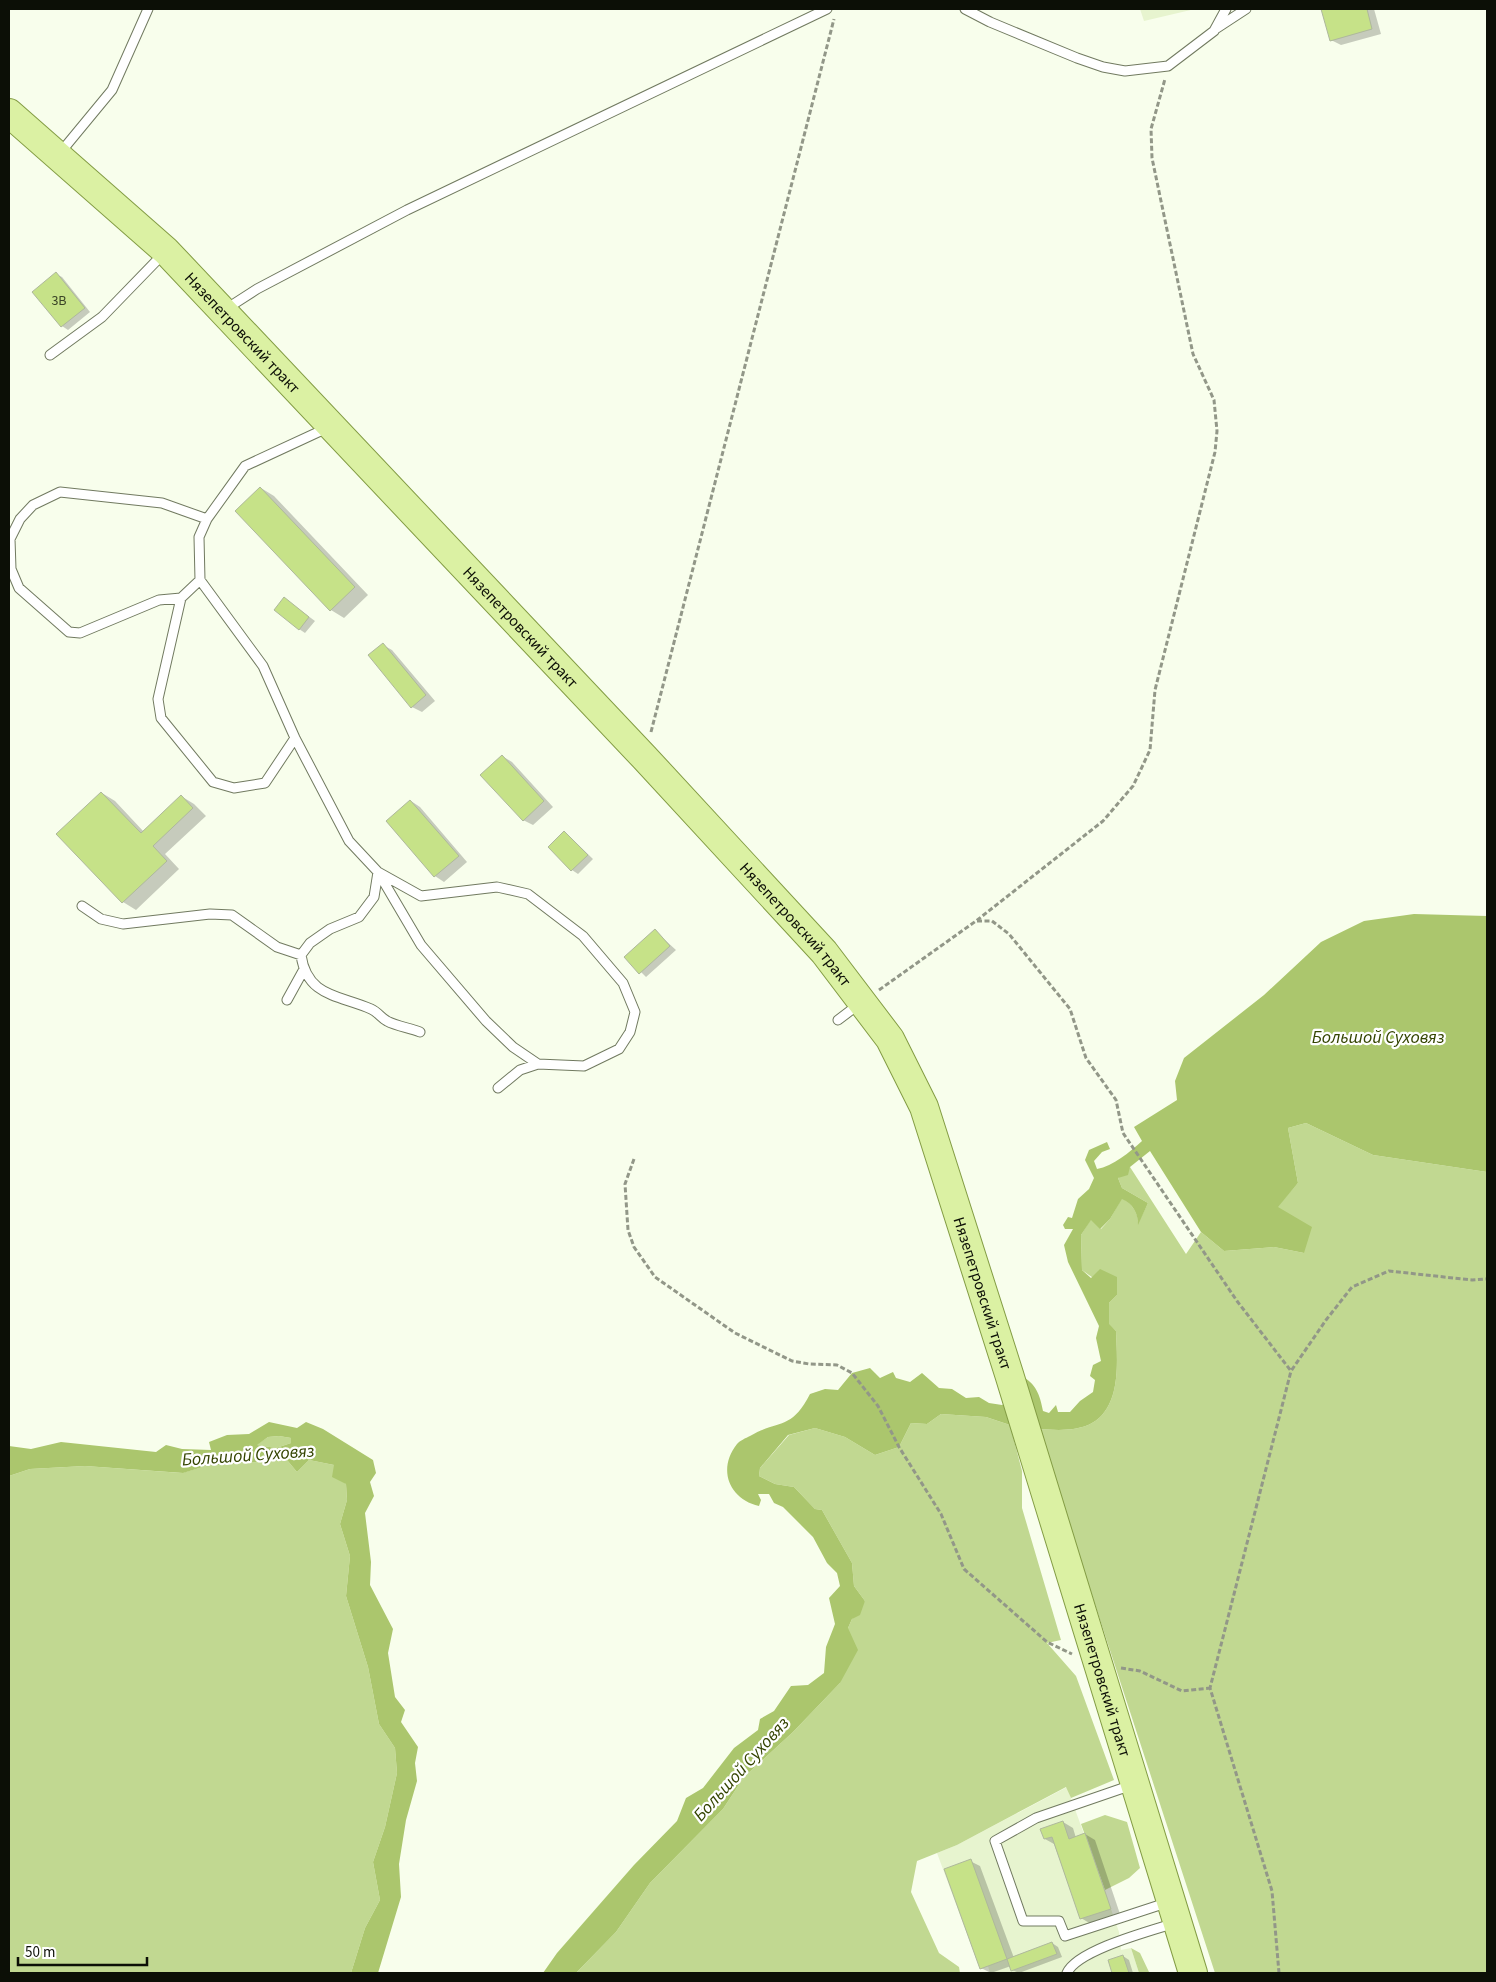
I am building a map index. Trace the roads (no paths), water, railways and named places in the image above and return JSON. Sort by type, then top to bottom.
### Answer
[{"type":"main road","name":"Нязепетровский тракт","points":[[9,113],[57,157],[128,215],[166,251],[644,757],[824,952],[890,1039],[924,1107],[1029,1438],[1097,1665],[1193,1973]]},
{"type":"lane","points":[[57,157],[112,90],[148,9]]},
{"type":"lane","points":[[222,311],[257,289],[407,210],[827,9]]},
{"type":"lane","points":[[965,9],[990,22],[1102,67],[1125,71],[1168,66],[1246,9]]},
{"type":"lane","points":[[1214,31],[1226,9]]},
{"type":"lane","points":[[50,355],[102,317],[166,251]]},
{"type":"lane","points":[[332,426],[245,466],[207,519],[199,537],[200,580],[264,666],[295,738],[350,841],[378,872],[421,945],[486,1022],[513,1047],[538,1064]]},
{"type":"lane","points":[[181,598],[159,600],[80,633],[69,632],[19,588],[11,569],[10,539],[20,519],[32,505],[60,492],[162,503],[207,519]]},
{"type":"lane","points":[[200,580],[181,598],[158,699],[161,718],[166,727],[213,782],[234,788],[265,783],[295,738]]},
{"type":"lane","points":[[378,872],[374,897],[359,918],[330,929],[310,944],[301,954],[303,971],[316,987],[334,998],[368,1008],[378,1012],[386,1021],[420,1032]]},
{"type":"lane","points":[[378,872],[421,896],[497,887],[528,894],[582,936],[623,983],[635,1012],[630,1032],[619,1049],[584,1066],[538,1064],[520,1070],[498,1088]]},
{"type":"lane","points":[[82,906],[100,919],[123,924],[210,914],[232,915],[277,947],[301,954]]},
{"type":"lane","points":[[287,1000],[303,971]]},
{"type":"lane","points":[[838,1020],[863,1001]]},
{"type":"lane","points":[[1134,1784],[1036,1818],[995,1841],[1023,1922],[1059,1922],[1065,1936],[1174,1911]]},
{"type":"lane","points":[[1067,1973],[1070,1966],[1100,1948],[1174,1911]]},
{"type":"water","name":"Большой Суховяз","points":[[1414,914],[1487,916],[1487,1172],[1373,1155],[1306,1123],[1288,1128],[1298,1183],[1278,1207],[1312,1227],[1304,1253],[1274,1247],[1224,1251],[1201,1232],[1150,1151],[1130,1167],[1128,1175],[1118,1178],[1122,1188],[1148,1203],[1138,1225],[1134,1209],[1122,1199],[1110,1219],[1100,1229],[1091,1220],[1081,1235],[1082,1270],[1091,1278],[1100,1269],[1117,1277],[1117,1295],[1109,1303],[1109,1324],[1116,1331],[1116,1382],[1109,1406],[1092,1423],[1072,1429],[1038,1429],[1033,1419],[1010,1425],[986,1417],[941,1414],[927,1424],[911,1423],[899,1447],[875,1455],[845,1437],[815,1428],[788,1435],[760,1468],[759,1476],[775,1484],[794,1487],[815,1509],[822,1510],[852,1563],[854,1586],[865,1601],[860,1615],[852,1619],[848,1628],[858,1650],[840,1683],[793,1732],[744,1777],[723,1809],[650,1883],[616,1932],[576,1973],[543,1973],[557,1953],[634,1865],[677,1821],[686,1798],[703,1788],[734,1748],[758,1730],[760,1719],[774,1711],[791,1686],[808,1685],[824,1673],[826,1647],[835,1624],[829,1598],[840,1586],[837,1573],[827,1563],[813,1537],[783,1507],[774,1503],[769,1494],[758,1494],[761,1500],[759,1506],[740,1497],[734,1490],[729,1482],[727,1473],[731,1454],[737,1444],[760,1431],[790,1419],[797,1414],[810,1394],[825,1389],[838,1390],[852,1373],[870,1368],[880,1378],[893,1372],[896,1378],[910,1382],[922,1373],[939,1388],[952,1389],[966,1398],[979,1397],[989,1403],[1002,1405],[1022,1394],[1021,1376],[1034,1386],[1043,1411],[1049,1413],[1056,1405],[1058,1412],[1070,1412],[1080,1401],[1093,1392],[1095,1380],[1090,1376],[1093,1365],[1101,1361],[1096,1338],[1099,1326],[1068,1262],[1064,1245],[1073,1229],[1065,1229],[1063,1225],[1068,1217],[1072,1218],[1078,1199],[1089,1189],[1094,1178],[1085,1160],[1089,1150],[1107,1142],[1110,1149],[1102,1152],[1094,1161],[1097,1169],[1115,1162],[1142,1141],[1134,1127],[1177,1100],[1175,1081],[1184,1058],[1264,995],[1321,942],[1364,921]]},
{"type":"water","name":"Большой Суховяз","points":[[269,1422],[297,1428],[306,1422],[323,1429],[373,1460],[376,1473],[370,1482],[374,1496],[365,1513],[371,1562],[370,1585],[393,1629],[388,1653],[395,1697],[405,1710],[401,1722],[418,1747],[415,1763],[417,1781],[406,1820],[399,1864],[401,1897],[378,1973],[351,1973],[365,1928],[380,1900],[373,1862],[385,1827],[397,1773],[395,1748],[379,1724],[368,1667],[346,1596],[350,1556],[340,1524],[347,1500],[346,1484],[332,1477],[334,1465],[309,1460],[297,1472],[287,1460],[206,1466],[183,1473],[85,1466],[30,1469],[9,1476],[9,1446],[31,1449],[61,1442],[156,1452],[166,1445],[182,1449],[211,1450],[209,1442],[227,1435],[249,1434]],"holes":[[[268,1437],[291,1438],[291,1443],[276,1448],[257,1445]]]}]
